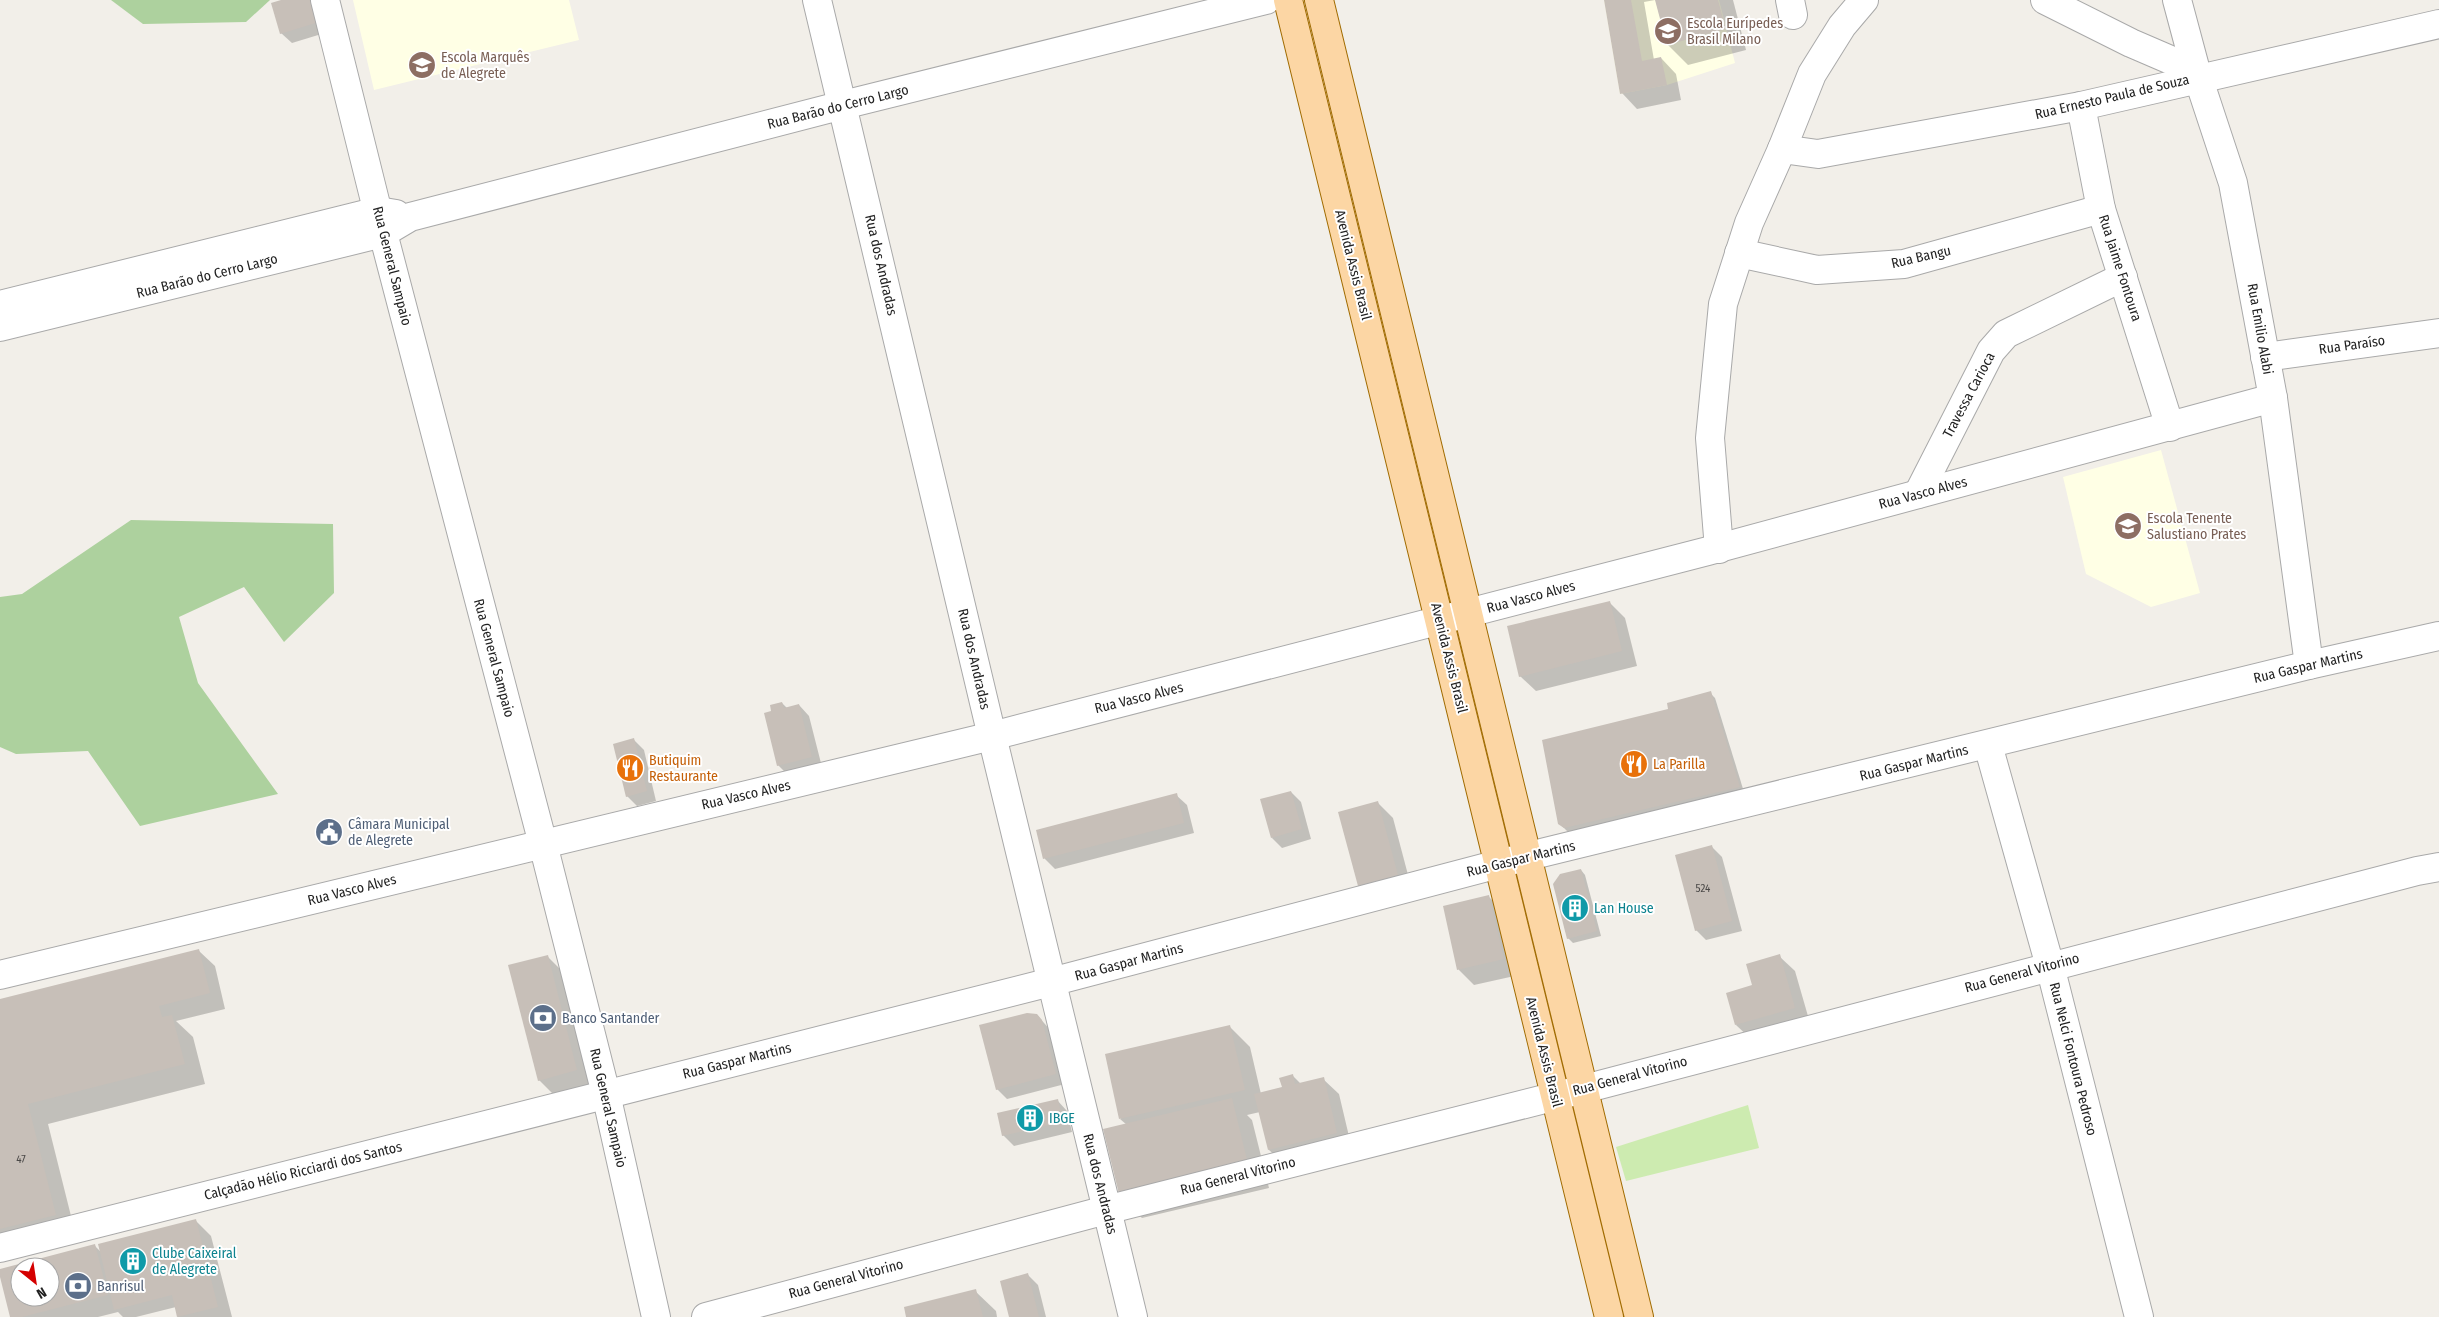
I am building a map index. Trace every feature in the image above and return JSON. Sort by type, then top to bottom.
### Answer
[{"type":"main road","name":"Avenida Assis Brasil","points":[[1288,0],[1609,1317]]},
{"type":"main road","points":[[1319,0],[1470,613],[1639,1317]]},
{"type":"main road","points":[[1351,256],[1380,248]]},
{"type":"main road","points":[[1475,767],[1505,760]]},
{"type":"main road","points":[[1598,1274],[1627,1268]]},
{"type":"street","name":"Rua General Sampaio","points":[[325,0],[380,222],[543,844],[606,1094],[656,1317]]},
{"type":"street","name":"Rua dos Andradas","points":[[817,0],[1132,1317]]},
{"type":"street","name":"Rua Barão do Cerro Largo","points":[[0,305],[410,217],[843,105],[1266,0]]},
{"type":"street","points":[[1719,548],[1710,438],[1723,304],[1738,253],[1812,74],[1842,26],[1864,0]]},
{"type":"street","points":[[2045,0],[2197,74]]},
{"type":"street","name":"Rua Emilio Alabi","points":[[2177,0],[2197,74],[2233,183],[2273,398],[2310,665]]},
{"type":"street","name":"Rua Ernesto Paula de Souza","points":[[1782,150],[1818,154],[2081,106],[2197,74],[2439,24]]},
{"type":"street","name":"Rua Jaime Fontoura","points":[[2081,106],[2101,210],[2170,427]]},
{"type":"street","name":"Rua Bangu","points":[[1738,253],[1817,270],[1904,264],[2101,210]]},
{"type":"street","name":"Rua Barão do Cerro Largo","points":[[0,327],[380,222]]},
{"type":"street","name":"Travessa Carioca","points":[[1918,494],[1991,351],[2006,334],[2123,277]]},
{"type":"street","name":"Rua Paraíso","points":[[2265,357],[2439,333]]},
{"type":"street","name":"Rua Vasco Alves","points":[[0,975],[992,736],[1719,548],[2273,398]]},
{"type":"street","name":"Rua Gaspar Martins","points":[[606,1094],[1051,982],[1529,856],[2310,665],[2439,636]]},
{"type":"street","name":"Rua Nelci Fontoura Pedroso","points":[[1988,745],[2050,966],[2139,1317]]},
{"type":"street","name":"Rua General Vitorino","points":[[706,1317],[1106,1210],[1584,1089],[2050,966],[2417,871],[2439,867]]},
{"type":"street","name":"Calçadão Hélio Ricciardi dos Santos","points":[[0,1248],[606,1094]]},
{"type":"shaded area","name":"Escola Marquês de Alegrete","points":[[353,0],[569,0],[579,40],[374,90]]},
{"type":"shaded area","name":"Escola Eurípedes Brasil Milano","points":[[1604,0],[1719,0],[1735,63],[1667,85],[1620,94]]},
{"type":"shaded area","name":"Escola Tenente Salustiano Prates","points":[[2161,450],[2200,593],[2151,607],[2086,574],[2063,477]]},
{"type":"green space","points":[[111,0],[270,0],[246,22],[143,24]]},
{"type":"green space","points":[[131,520],[333,524],[334,593],[284,642],[244,587],[179,617],[198,683],[278,794],[140,826],[88,751],[16,754],[0,747],[0,597],[22,594]]},
{"type":"green space","points":[[1748,1105],[1759,1148],[1626,1181],[1616,1147]]},
{"type":"building","points":[[281,0],[313,0],[319,22],[280,34],[271,3]]},
{"type":"building","points":[[1604,0],[1631,0],[1642,61],[1661,57],[1667,85],[1620,94]]},
{"type":"building","points":[[1655,0],[1718,0],[1726,29],[1667,45]]},
{"type":"building","points":[[1610,601],[1622,651],[1519,677],[1507,626]]},
{"type":"building","points":[[1711,691],[1740,787],[1564,828],[1558,824],[1542,740],[1668,709],[1667,703]]},
{"type":"building","points":[[782,702],[784,708],[799,704],[812,757],[777,766],[764,713],[771,711],[770,705]]},
{"type":"building","name":"Butiquim Restaurante","points":[[634,738],[647,791],[626,797],[613,744]]},
{"type":"building","points":[[1291,791],[1302,829],[1271,838],[1260,799]]},
{"type":"building","points":[[1177,793],[1184,823],[1043,859],[1036,830]]},
{"type":"building","points":[[1378,801],[1398,875],[1358,886],[1338,812]]},
{"type":"building","points":[[1712,845],[1732,921],[1695,931],[1675,855]]},
{"type":"building","name":"Lan House","points":[[1581,869],[1597,931],[1567,939],[1553,884],[1560,874]]},
{"type":"building","points":[[1489,895],[1504,959],[1457,970],[1443,906]]},
{"type":"building","points":[[199,949],[210,993],[159,1006],[162,1017],[172,1015],[185,1064],[28,1104],[56,1215],[0,1229],[0,999]]},
{"type":"building","points":[[1780,954],[1795,1008],[1735,1025],[1726,993],[1752,985],[1746,964]]},
{"type":"building","name":"Banco Santander","points":[[548,955],[577,1070],[538,1081],[508,965]]},
{"type":"building","points":[[1027,1013],[1037,1014],[1042,1020],[1056,1074],[996,1090],[979,1025]]},
{"type":"building","points":[[1230,1025],[1245,1090],[1119,1119],[1105,1054]]},
{"type":"building","points":[[1293,1074],[1295,1084],[1324,1077],[1337,1133],[1268,1150],[1254,1094],[1282,1087],[1279,1078]]},
{"type":"building","points":[[1232,1098],[1249,1168],[1120,1198],[1103,1129]]},
{"type":"building","name":"IBGE","points":[[1058,1099],[1063,1122],[1002,1136],[997,1113]]},
{"type":"building","points":[[196,1219],[218,1307],[177,1317],[172,1295],[114,1310],[98,1244]]},
{"type":"building","name":"Banrisul","points":[[95,1244],[108,1295],[22,1317],[10,1317],[0,1277],[0,1269],[10,1266],[10,1307],[60,1307],[60,1257],[46,1257]]},
{"type":"building","points":[[1028,1273],[1039,1317],[1009,1317],[1000,1281]]},
{"type":"building","points":[[976,1289],[983,1317],[906,1317],[904,1307]]},
{"type":"place","name":"Escola Eurípedes Brasil Milano","points":[[1668,31]]},
{"type":"place","name":"Escola Marquês de Alegrete","points":[[422,65]]},
{"type":"place","name":"Escola Tenente Salustiano Prates","points":[[2128,526]]},
{"type":"place","name":"La Parilla","points":[[1634,764]]},
{"type":"place","name":"Butiquim Restaurante","points":[[630,768]]},
{"type":"place","name":"Câmara Municipal de Alegrete","points":[[329,832]]},
{"type":"place","name":"Lan House","points":[[1575,908]]},
{"type":"place","name":"Banco Santander","points":[[543,1018]]},
{"type":"place","name":"IBGE","points":[[1030,1118]]},
{"type":"place","name":"Clube Caixeiral de Alegrete","points":[[133,1261]]},
{"type":"place","name":"Banrisul","points":[[78,1286]]}]
